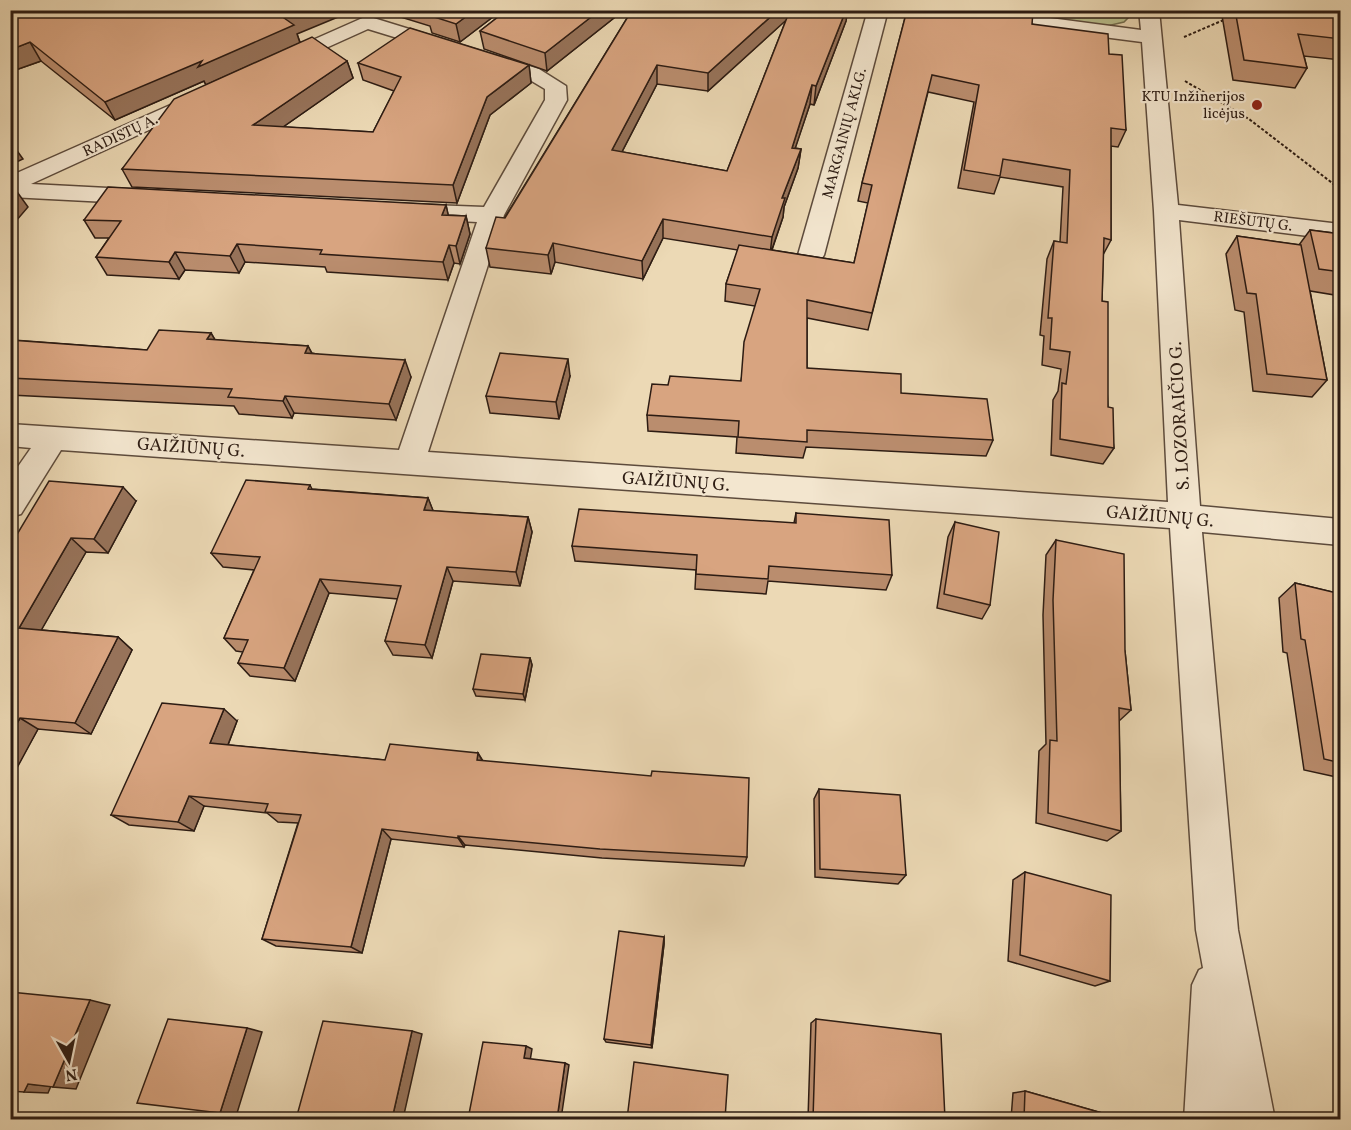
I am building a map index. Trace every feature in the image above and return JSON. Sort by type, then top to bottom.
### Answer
[{"type":"street","name":"MARGAINIŲ AKLG.","points":[[811,255],[878,10]]},
{"type":"street","points":[[940,10],[1150,24]]},
{"type":"street","points":[[259,71],[367,22],[539,76],[555,86],[556,100],[492,215],[410,462]]},
{"type":"street","name":"S. LOZORAIČIO G.","points":[[1150,24],[1166,211],[1185,518],[1217,930],[1252,1119]]},
{"type":"street","points":[[463,52],[482,38]]},
{"type":"street","name":"RADISTŲ A.","points":[[10,185],[216,91]]},
{"type":"street","points":[[10,190],[163,198]]},
{"type":"street","points":[[386,210],[492,215]]},
{"type":"street","name":"RIEŠUTŲ G.","points":[[1166,211],[1341,232]]},
{"type":"street","name":"GAIŽIŪNŲ G.","points":[[10,435],[1185,518],[1341,532]]},
{"type":"street","points":[[10,505],[53,438]]},
{"type":"street","name":"S. LOZORAIČIO G.","points":[[1207,1119],[1217,930]]},
{"type":"path","points":[[1150,24],[1187,37],[1234,15]]},
{"type":"path","points":[[1155,77],[1190,82],[1249,119],[1341,189]]},
{"type":"green space","points":[[1131,10],[1131,15],[1124,22],[1107,26],[988,11]]},
{"type":"building","points":[[17,10],[304,10],[284,18],[294,25],[198,67],[202,61],[105,102],[30,42],[10,50],[10,13]]},
{"type":"building","points":[[435,10],[475,10],[456,24],[428,15]]},
{"type":"building","points":[[507,10],[600,10],[545,53],[480,31]]},
{"type":"building","points":[[632,10],[778,10],[708,73],[657,65],[612,150],[727,171],[790,10],[846,10],[816,86],[812,85],[792,148],[801,149],[782,198],[785,198],[772,237],[663,219],[642,261],[553,243],[548,255],[486,248],[496,217],[505,218]]},
{"type":"building","points":[[907,10],[938,10],[975,16],[976,10],[1033,12],[1032,24],[1108,34],[1109,54],[1122,55],[1126,130],[1111,128],[1111,240],[1104,238],[1102,301],[1108,302],[1108,407],[1113,408],[1114,448],[1060,439],[1062,383],[1066,384],[1070,352],[1050,349],[1052,318],[1048,318],[1054,241],[1067,243],[1070,170],[1003,159],[1000,176],[964,170],[979,85],[932,75],[872,313],[807,300],[807,368],[901,374],[901,393],[987,399],[993,440],[807,430],[807,442],[738,437],[739,421],[647,415],[652,384],[668,385],[670,376],[741,381],[744,342],[760,289],[726,284],[739,245],[854,263],[872,185],[862,183]]},
{"type":"building","points":[[1235,10],[1341,10],[1341,39],[1298,34],[1307,68],[1244,60]]},
{"type":"building","points":[[410,28],[529,65],[487,97],[453,185],[122,169],[174,99],[312,37],[347,61],[253,125],[373,132],[401,77],[358,63]]},
{"type":"building","points":[[108,187],[446,205],[442,215],[466,216],[456,246],[449,245],[443,262],[320,254],[322,250],[237,244],[230,256],[175,252],[169,262],[96,257],[121,221],[84,220]]},
{"type":"building","points":[[1310,230],[1341,234],[1341,272],[1319,269]]},
{"type":"building","points":[[1237,236],[1301,245],[1327,380],[1267,374],[1256,294],[1247,293]]},
{"type":"building","points":[[159,330],[211,333],[207,339],[308,346],[305,353],[405,360],[389,404],[285,396],[283,401],[228,397],[232,389],[10,378],[10,340],[147,350]]},
{"type":"building","points":[[500,353],[568,359],[556,402],[486,396]]},
{"type":"building","points":[[246,480],[310,485],[308,489],[428,498],[424,510],[528,517],[516,572],[447,567],[425,645],[385,641],[401,586],[320,579],[284,668],[238,663],[248,640],[224,638],[260,557],[211,553]]},
{"type":"building","points":[[49,481],[123,487],[94,539],[71,538],[19,628],[118,637],[75,723],[20,718],[10,735],[10,546]]},
{"type":"building","points":[[579,509],[796,523],[796,513],[889,520],[892,575],[769,566],[768,579],[696,574],[697,555],[572,546]]},
{"type":"building","points":[[955,522],[999,532],[990,605],[944,594]]},
{"type":"building","points":[[1056,540],[1124,554],[1125,651],[1131,710],[1119,708],[1121,831],[1048,813],[1050,740],[1057,741],[1053,600]]},
{"type":"building","points":[[1295,583],[1341,594],[1341,763],[1324,759],[1305,640],[1301,639]]},
{"type":"building","points":[[481,654],[530,658],[523,694],[473,689]]},
{"type":"building","points":[[162,703],[224,709],[210,743],[385,760],[390,744],[478,753],[477,760],[651,776],[652,771],[749,778],[747,857],[600,849],[458,836],[458,838],[382,829],[351,947],[262,939],[301,815],[265,812],[268,804],[189,796],[178,822],[111,815]]},
{"type":"building","points":[[819,789],[900,795],[906,875],[820,869]]},
{"type":"building","points":[[1025,872],[1111,895],[1110,981],[1020,955]]},
{"type":"building","points":[[619,931],[664,937],[651,1045],[604,1039]]},
{"type":"building","points":[[10,992],[90,1000],[53,1087],[28,1084],[24,1092],[10,1091]]},
{"type":"building","points":[[168,1019],[247,1028],[220,1113],[137,1103]]},
{"type":"building","points":[[816,1019],[941,1034],[945,1119],[813,1119]]},
{"type":"building","points":[[323,1021],[412,1031],[392,1119],[296,1119]]},
{"type":"building","points":[[483,1042],[526,1046],[524,1058],[565,1063],[557,1119],[468,1119]]},
{"type":"building","points":[[634,1062],[728,1075],[725,1119],[627,1119]]},
{"type":"building","points":[[1025,1091],[1123,1119],[1024,1119]]},
{"type":"place","name":"KTU Inžinerijos licėjus","points":[[1257,105]]}]
